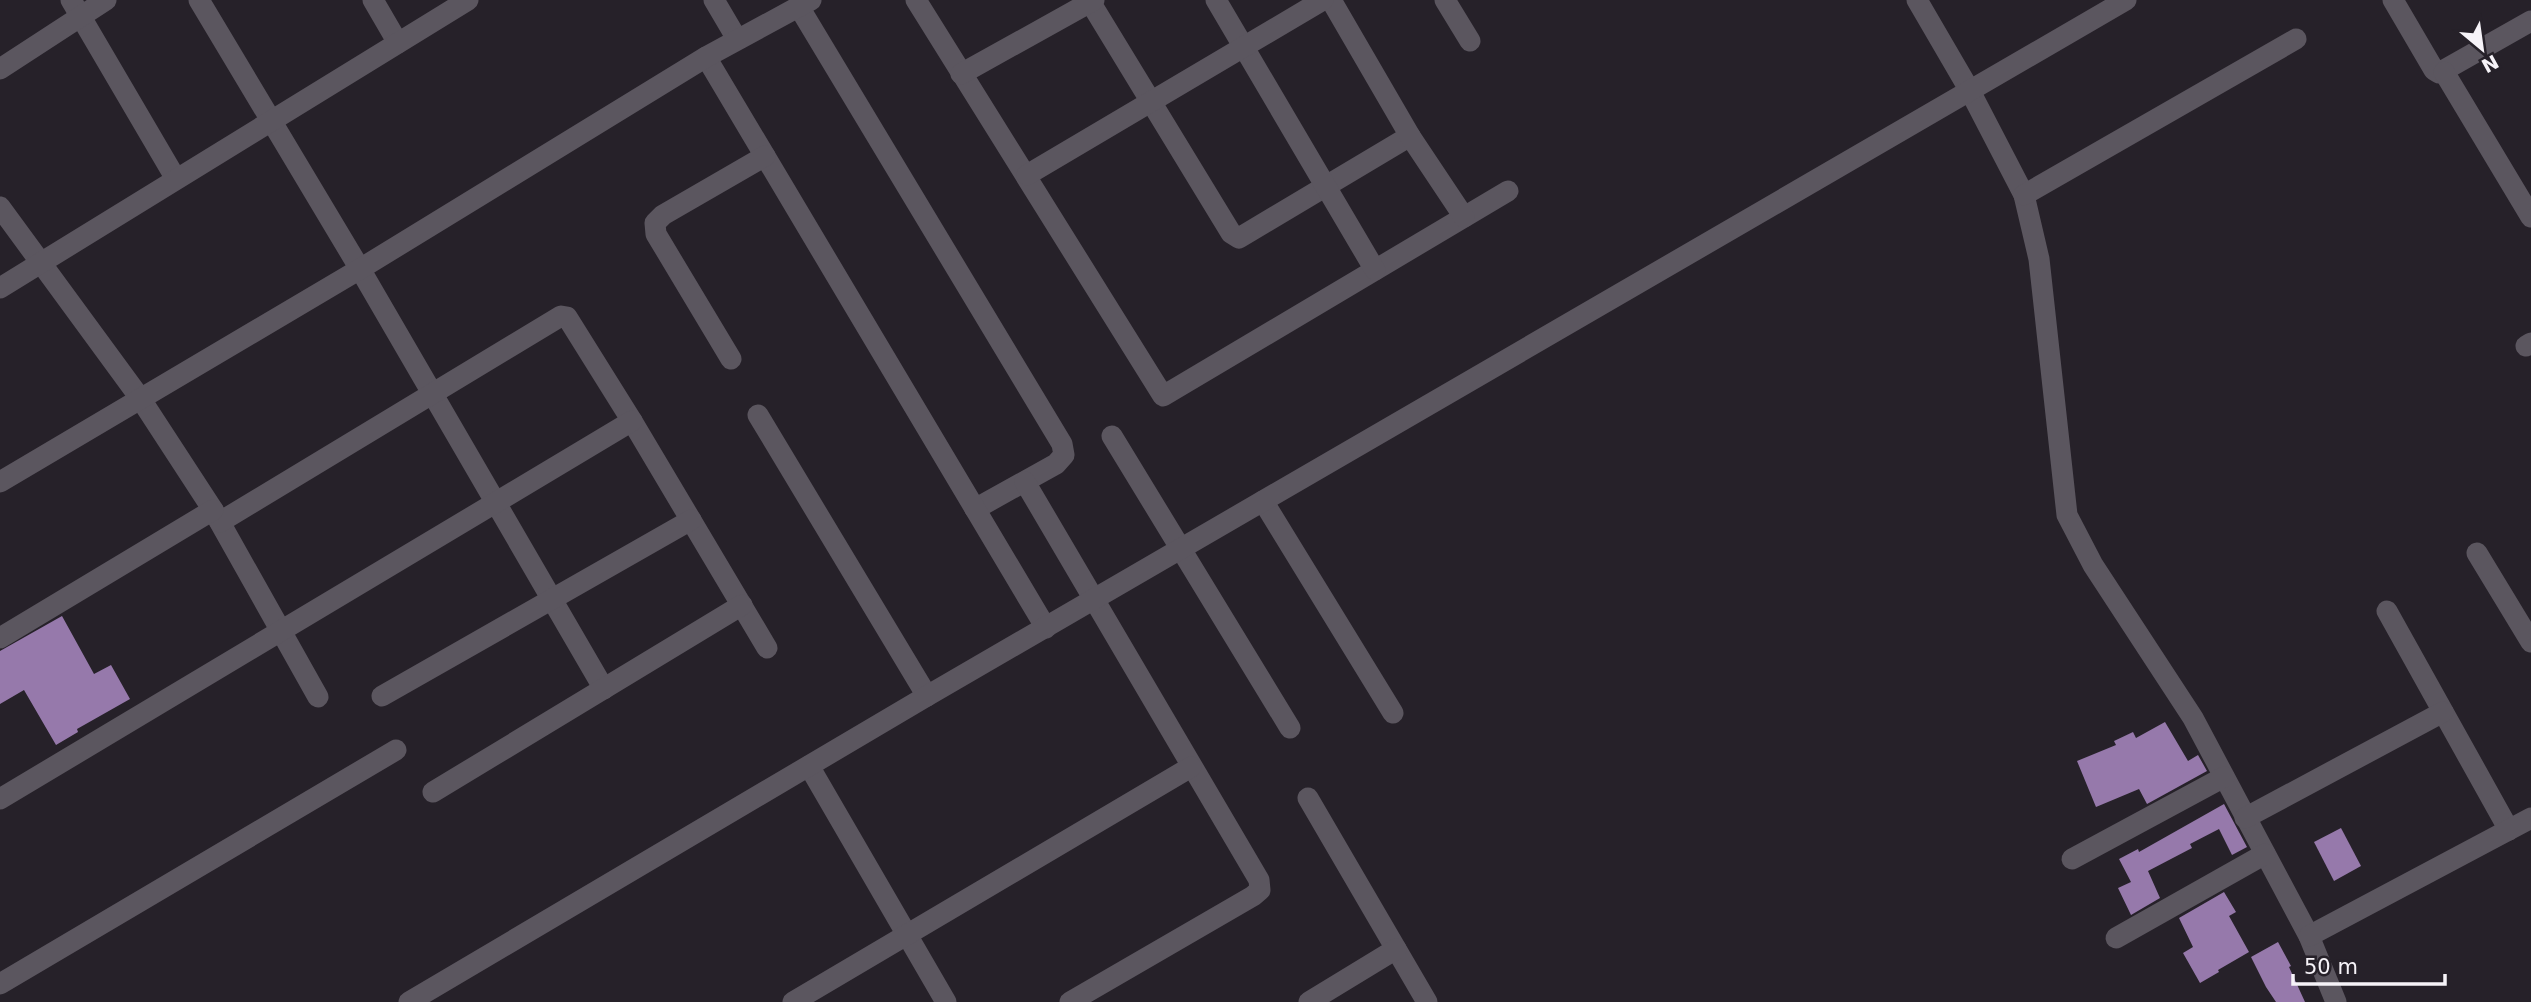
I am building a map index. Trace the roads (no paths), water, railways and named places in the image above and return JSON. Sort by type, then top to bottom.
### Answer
[{"type":"street","points":[[0,69],[76,8],[106,0]]},
{"type":"street","points":[[200,0],[604,689]]},
{"type":"street","points":[[373,0],[398,43]]},
{"type":"street","points":[[0,288],[468,0]]},
{"type":"street","points":[[714,0],[737,40]]},
{"type":"street","points":[[916,0],[1163,396],[1508,191]]},
{"type":"street","points":[[1216,0],[1376,270]]},
{"type":"street","points":[[1027,174],[1323,0]]},
{"type":"street","points":[[1331,0],[1410,136],[1464,217]]},
{"type":"street","points":[[1445,0],[1469,41]]},
{"type":"street","points":[[1917,0],[1970,91],[2024,195],[2039,259],[2067,515],[2093,565],[2193,718],[2309,936],[2336,1002]]},
{"type":"street","points":[[409,1002],[928,696],[2126,0]]},
{"type":"street","points":[[2393,0],[2434,70],[2439,74],[2531,21]]},
{"type":"street","points":[[961,74],[1091,1],[1231,233],[1239,238],[1410,136]]},
{"type":"street","points":[[0,482],[360,270],[706,57],[805,3],[1062,444],[1064,455],[1056,464],[975,509]]},
{"type":"street","points":[[76,8],[176,179]]},
{"type":"street","points":[[2024,195],[2296,39]]},
{"type":"street","points":[[706,57],[1046,628]]},
{"type":"street","points":[[2444,72],[2531,217]]},
{"type":"street","points":[[731,359],[656,234],[654,223],[663,215],[765,156]]},
{"type":"street","points":[[0,207],[140,398],[217,516],[318,697]]},
{"type":"street","points":[[0,639],[432,393],[561,316],[567,317],[573,325],[767,648]]},
{"type":"street","points":[[758,415],[928,696]]},
{"type":"street","points":[[0,799],[632,421]]},
{"type":"street","points":[[1112,436],[1290,728]]},
{"type":"street","points":[[1024,482],[1259,880],[1260,890],[1070,1002]]},
{"type":"street","points":[[1263,502],[1393,713]]},
{"type":"street","points":[[382,696],[691,520]]},
{"type":"street","points":[[2477,553],[2531,642]]},
{"type":"street","points":[[433,792],[742,605]]},
{"type":"street","points":[[2387,611],[2509,830]]},
{"type":"street","points":[[2245,818],[2443,712]]},
{"type":"street","points":[[0,984],[396,750]]},
{"type":"street","points":[[809,766],[946,1002]]},
{"type":"street","points":[[793,1002],[1191,767]]},
{"type":"street","points":[[2072,859],[2224,777]]},
{"type":"street","points":[[1308,798],[1427,1002]]},
{"type":"street","points":[[2309,936],[2531,818]]},
{"type":"street","points":[[2116,938],[2265,854]]},
{"type":"street","points":[[1309,1002],[1396,948]]}]
